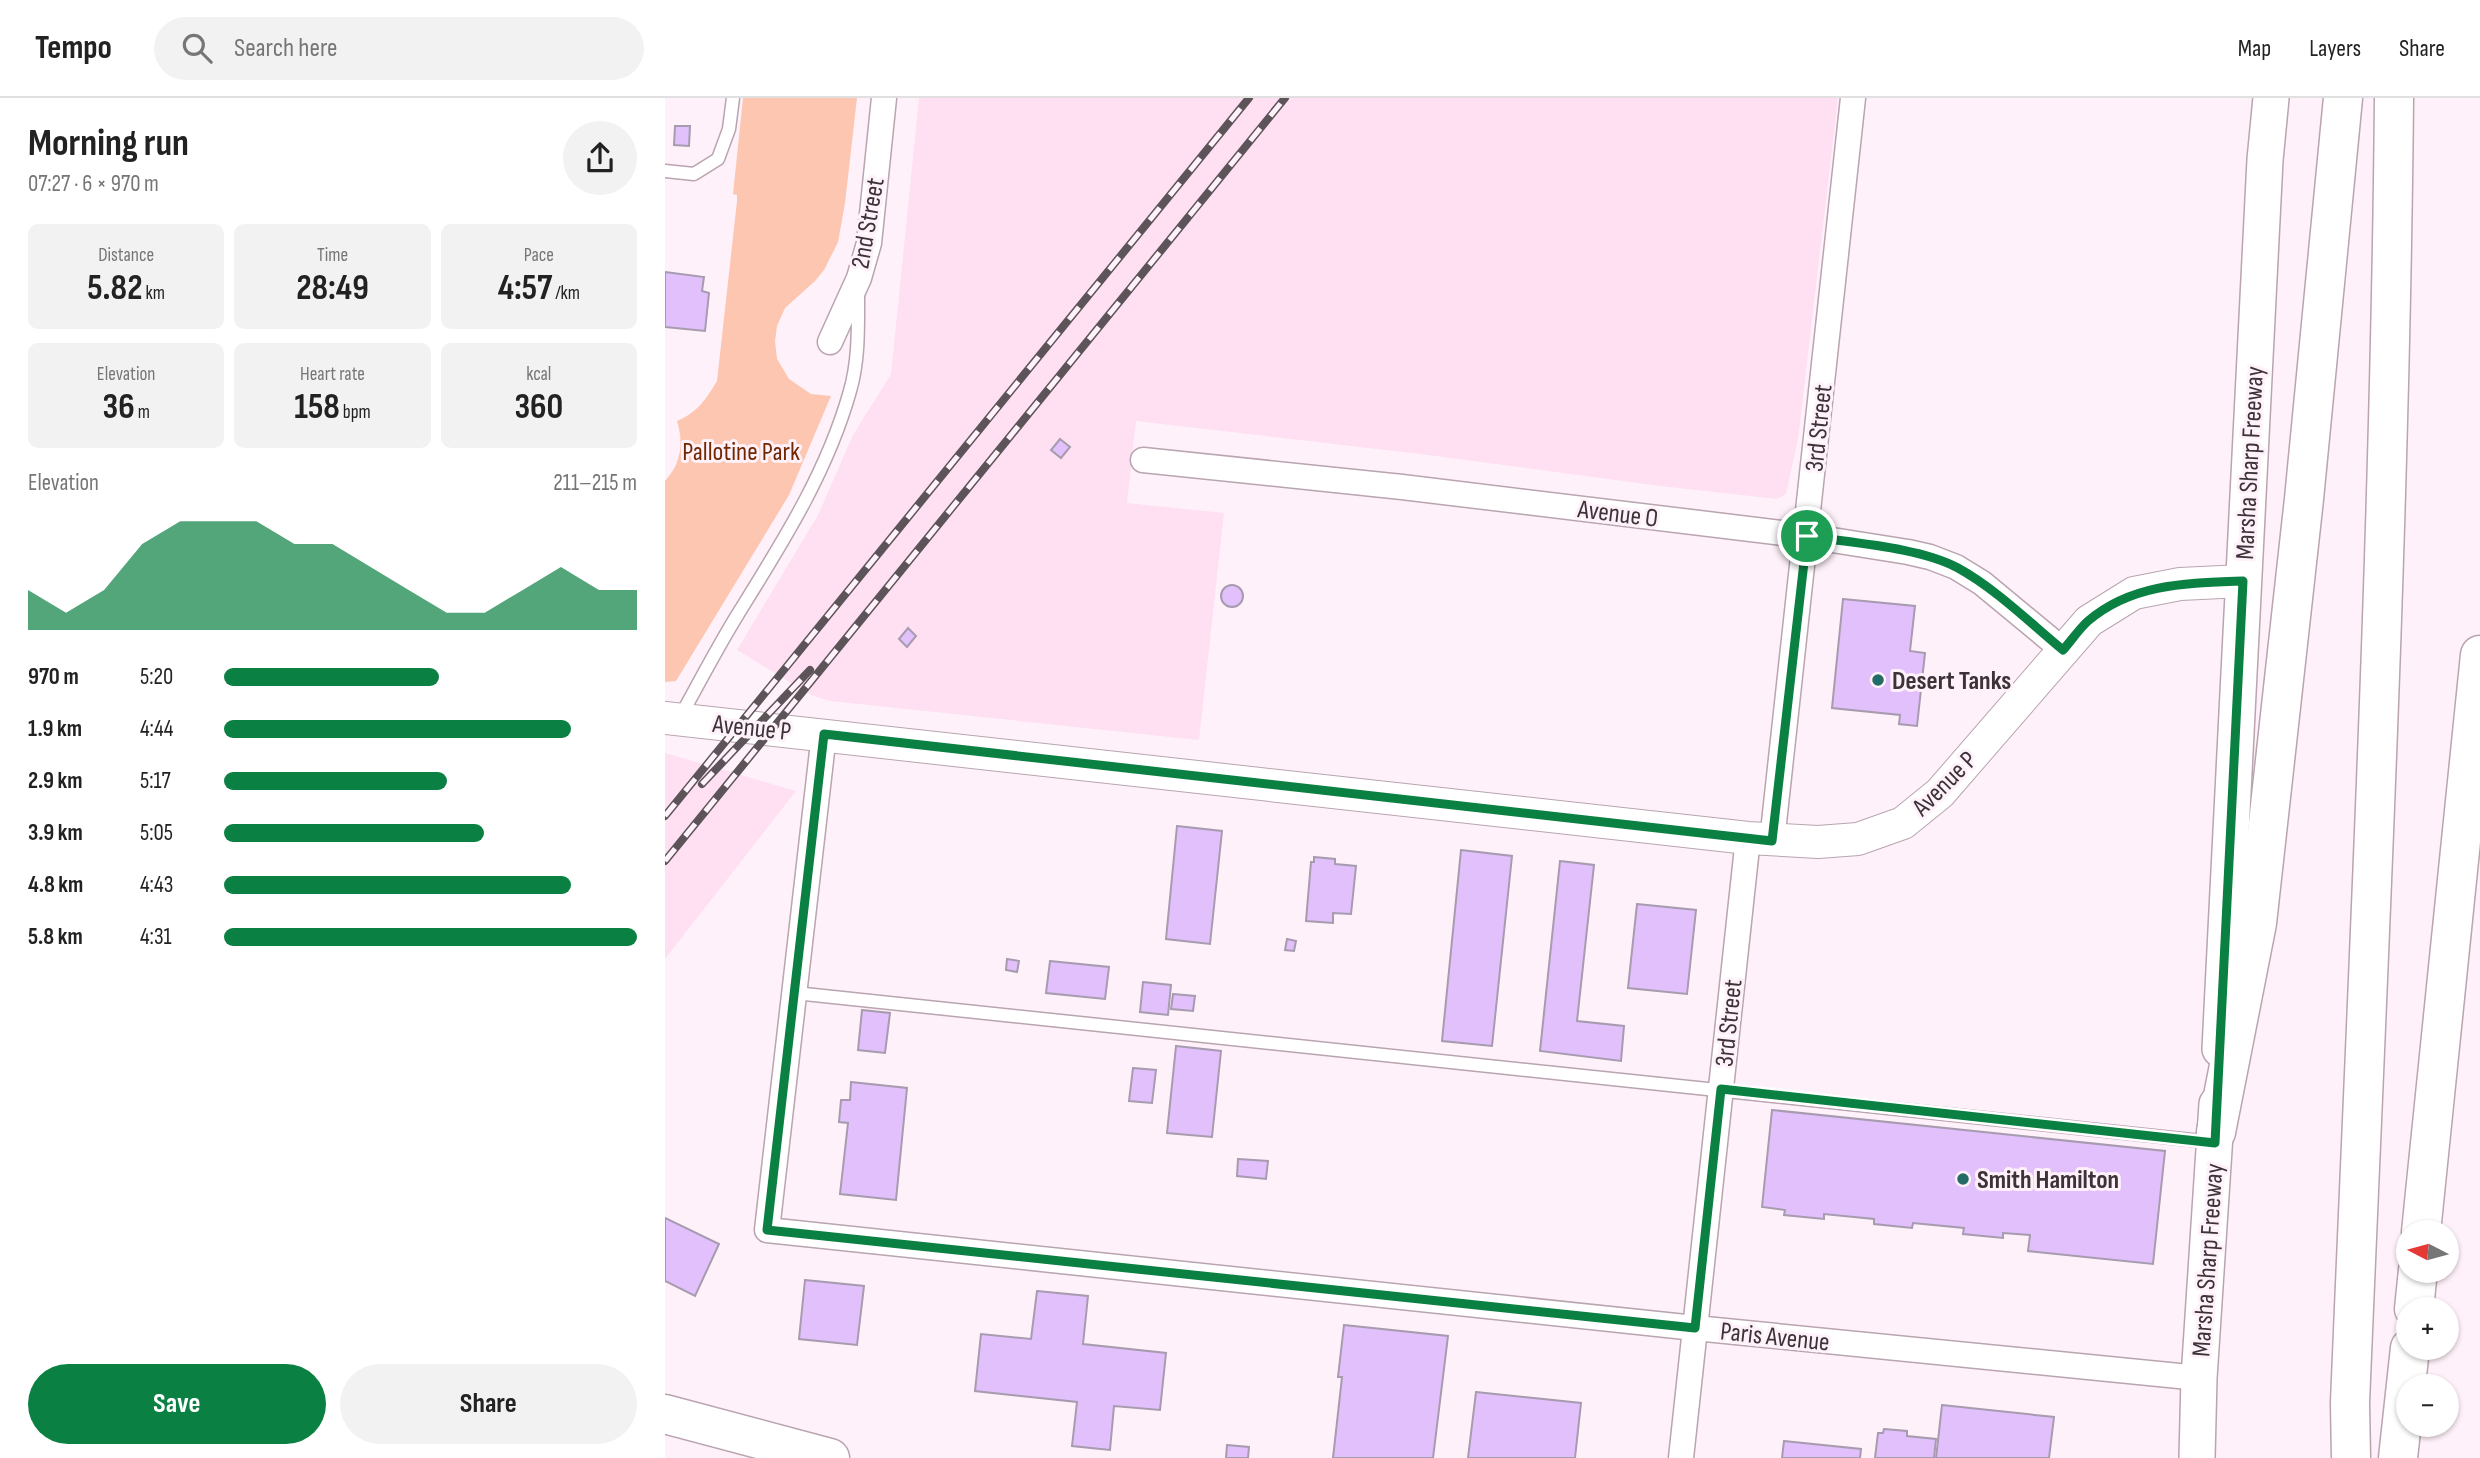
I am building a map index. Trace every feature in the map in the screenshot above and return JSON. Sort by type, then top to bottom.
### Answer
[{"type":"main road","name":"Marsha Sharp Freeway","points":[[2197,1458],[2199,1378],[2215,1137],[2265,160],[2271,98]]},
{"type":"main road","points":[[2215,1137],[2257,923],[2304,499],[2343,98]]},
{"type":"main road","points":[[2351,1458],[2351,1375],[2380,682],[2393,98]]},
{"type":"main road","points":[[2422,1220],[2480,655]]},
{"type":"main road","points":[[2399,1458],[2409,1360]]},
{"type":"main road","points":[[665,1415],[830,1458]]},
{"type":"street","name":"2nd Street","points":[[830,342],[859,278],[869,243],[884,98]]},
{"type":"street","name":"3rd Street","points":[[1682,1458],[1721,1089],[1807,536],[1853,98]]},
{"type":"street","name":"Avenue O","points":[[1143,460],[1402,487],[1807,536],[1908,552],[1956,567],[1982,583],[2063,650]]},
{"type":"street","name":"Avenue P","points":[[672,718],[1760,840],[1818,842],[1858,839],[1903,823],[1940,793],[2089,621],[2134,593],[2181,584],[2243,581]]},
{"type":"street","points":[[795,993],[824,734]]},
{"type":"street","name":"Paris Avenue","points":[[795,993],[767,1230],[2199,1378]]},
{"type":"lane","points":[[665,171],[694,174],[718,159],[729,129],[733,98]]},
{"type":"lane","points":[[672,718],[783,544],[808,497],[836,433],[857,357],[859,278]]},
{"type":"lane","points":[[795,993],[2215,1137]]},
{"type":"shaded area","points":[[919,98],[1838,98],[1798,439],[1786,494],[1777,499],[1660,486],[1428,455],[1136,421],[1127,503],[1224,513],[1199,740],[830,701],[811,695],[737,650],[818,515],[853,435],[891,374]]},
{"type":"shaded area","points":[[665,753],[796,791],[665,959]]},
{"type":"green space","name":"Pallotine Park","points":[[743,98],[857,98],[838,242],[824,270],[785,308],[777,326],[775,341],[777,359],[789,379],[811,394],[831,396],[789,495],[676,681],[665,682],[665,481],[675,468],[680,453],[677,421],[701,404],[717,381],[737,201],[737,195],[733,194]]},
{"type":"building","points":[[675,126],[690,126],[689,146],[674,145]]},
{"type":"building","points":[[665,272],[704,277],[702,291],[709,293],[705,331],[665,327]]},
{"type":"building","points":[[1060,439],[1070,447],[1061,458],[1051,450]]},
{"type":"building","points":[[1232,585],[1240,588],[1243,596],[1240,604],[1232,607],[1224,604],[1221,596],[1224,588]]},
{"type":"building","name":"Desert Tanks","points":[[1843,599],[1915,606],[1910,651],[1925,653],[1917,726],[1899,724],[1900,715],[1832,708]]},
{"type":"building","points":[[908,628],[916,636],[907,647],[899,639]]},
{"type":"building","points":[[1177,826],[1222,831],[1210,944],[1166,939]]},
{"type":"building","points":[[1461,850],[1512,856],[1492,1046],[1442,1041]]},
{"type":"building","points":[[1314,857],[1335,859],[1335,864],[1356,866],[1351,914],[1333,913],[1333,923],[1306,921],[1311,862],[1314,862]]},
{"type":"building","points":[[1560,861],[1594,865],[1577,1021],[1624,1026],[1621,1061],[1540,1051]]},
{"type":"building","points":[[1637,904],[1696,910],[1687,994],[1628,988]]},
{"type":"building","points":[[1287,939],[1296,941],[1294,951],[1285,950]]},
{"type":"building","points":[[1007,959],[1019,961],[1017,972],[1006,970]]},
{"type":"building","points":[[1050,961],[1109,967],[1105,999],[1046,993]]},
{"type":"building","points":[[1143,982],[1171,985],[1168,1015],[1140,1012]]},
{"type":"building","points":[[1173,994],[1195,996],[1193,1011],[1171,1009]]},
{"type":"building","points":[[862,1010],[890,1013],[885,1053],[858,1050]]},
{"type":"building","points":[[1176,1046],[1221,1051],[1212,1137],[1167,1133]]},
{"type":"building","points":[[1133,1068],[1156,1070],[1152,1103],[1129,1101]]},
{"type":"building","points":[[851,1082],[907,1088],[896,1200],[840,1194],[848,1123],[839,1122],[841,1100],[850,1100]]},
{"type":"building","name":"Smith Hamilton","points":[[1772,1110],[2165,1151],[2153,1264],[2028,1251],[2030,1235],[2003,1233],[2003,1238],[1963,1234],[1964,1228],[1913,1223],[1912,1228],[1874,1224],[1874,1219],[1824,1214],[1824,1219],[1784,1215],[1785,1210],[1762,1207]]},
{"type":"building","points":[[1238,1159],[1268,1161],[1266,1179],[1237,1176]]},
{"type":"building","points":[[665,1218],[719,1244],[695,1296],[665,1281]]},
{"type":"building","points":[[805,1280],[864,1286],[857,1345],[799,1339]]},
{"type":"building","points":[[1037,1291],[1088,1296],[1083,1344],[1166,1353],[1160,1410],[1114,1406],[1110,1450],[1072,1446],[1077,1402],[975,1391],[981,1334],[1031,1339]]},
{"type":"building","points":[[1344,1325],[1448,1336],[1433,1458],[1333,1458],[1342,1377],[1338,1377]]},
{"type":"building","points":[[1476,1392],[1581,1403],[1575,1458],[1468,1458]]},
{"type":"building","points":[[1942,1405],[2054,1417],[2049,1458],[1936,1458]]},
{"type":"building","points":[[1884,1429],[1907,1431],[1907,1436],[1936,1439],[1934,1458],[1875,1458],[1878,1433],[1883,1433]]},
{"type":"building","points":[[1784,1441],[1861,1449],[1860,1458],[1782,1458]]},
{"type":"building","points":[[1227,1445],[1249,1447],[1248,1458],[1226,1458]]},
{"type":"railway","points":[[665,816],[1249,98]]},
{"type":"railway","points":[[665,861],[1285,98]]},
{"type":"railway","points":[[702,784],[810,670]]},
{"type":"place","name":"Desert Tanks","points":[[1878,680]]},
{"type":"place","name":"Smith Hamilton","points":[[1963,1179]]},
{"type":"route","points":[[1807,536],[1908,552],[1956,567],[1982,583],[2063,650],[2089,621],[2134,593],[2181,584],[2243,581],[2215,1143],[1721,1089],[1695,1328],[767,1230],[824,734],[1772,841],[1807,536]]}]
